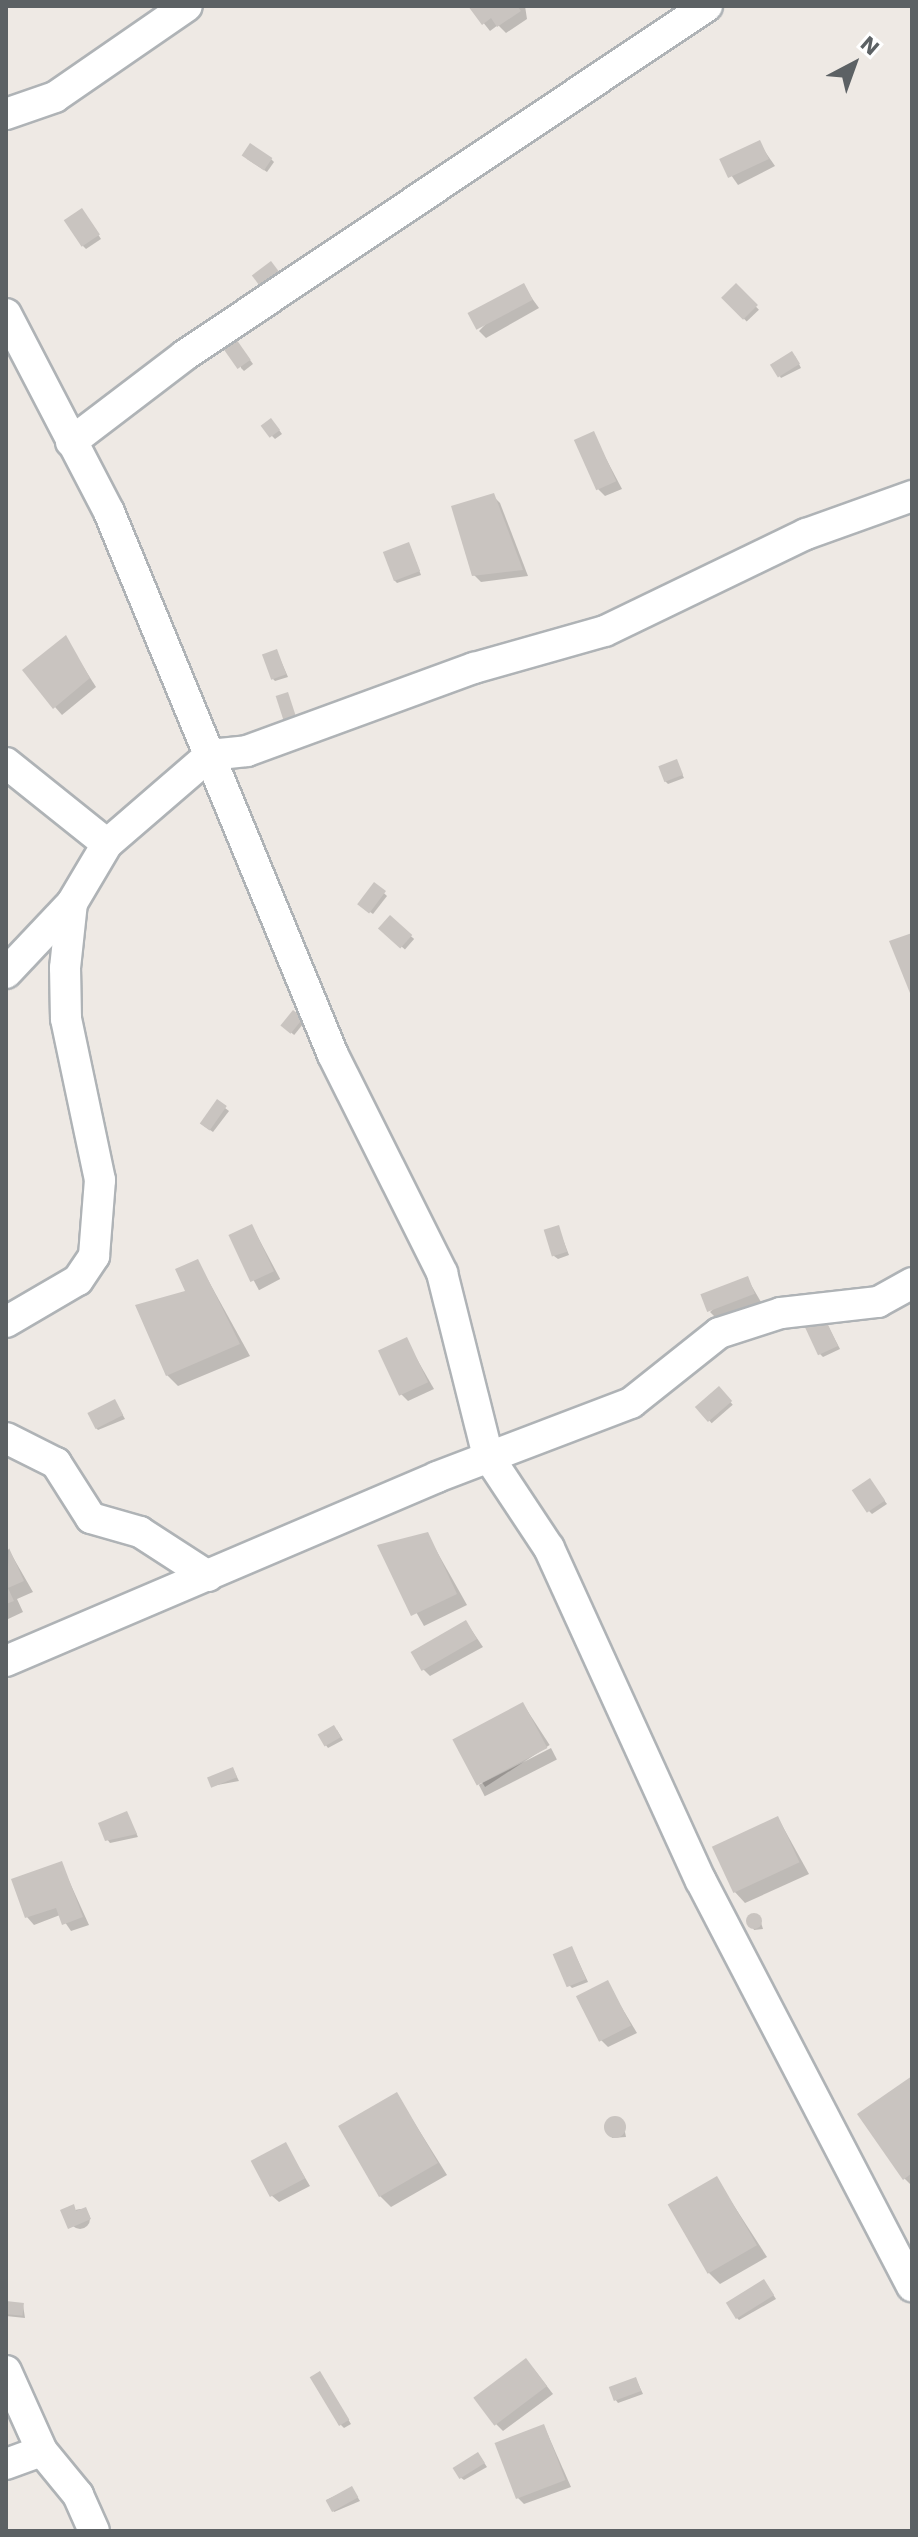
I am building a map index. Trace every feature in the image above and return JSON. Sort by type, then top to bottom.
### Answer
[{"type":"street","points":[[6,114],[55,97],[187,6]]},
{"type":"street","points":[[71,442],[185,355],[707,6]]},
{"type":"street","points":[[6,314],[109,512],[333,1055],[442,1273],[488,1456],[549,1548],[701,1881],[912,2286]]},
{"type":"street","points":[[6,973],[72,903],[107,844],[210,755],[247,751],[474,668],[605,631],[806,534],[912,496]]},
{"type":"street","points":[[6,763],[107,844]]},
{"type":"street","points":[[6,1322],[78,1280],[94,1256],[100,1180],[66,1019],[72,903]]},
{"type":"street","points":[[6,1661],[488,1456],[631,1403],[719,1333],[793,1311],[878,1302],[912,1283]]},
{"type":"street","points":[[6,1438],[56,1463],[91,1518],[140,1532],[208,1576]]},
{"type":"street","points":[[6,2371],[42,2451],[78,2495],[94,2531]]},
{"type":"street","points":[[6,2464],[42,2451]]},
{"type":"building","points":[[468,6],[517,6],[521,11],[497,27],[491,18],[482,25]]},
{"type":"building","points":[[760,140],[769,159],[728,178],[719,159]]},
{"type":"building","points":[[250,143],[272,158],[264,171],[242,155]]},
{"type":"building","points":[[82,208],[100,235],[82,247],[64,220]]},
{"type":"building","points":[[271,261],[280,273],[261,287],[252,275]]},
{"type":"building","points":[[524,283],[533,300],[476,330],[467,313]]},
{"type":"building","points":[[736,283],[758,305],[743,320],[721,298]]},
{"type":"building","points":[[234,336],[251,360],[238,369],[221,345]]},
{"type":"building","points":[[792,351],[800,364],[778,377],[770,365]]},
{"type":"building","points":[[271,418],[280,430],[270,438],[261,426]]},
{"type":"building","points":[[594,431],[616,481],[596,490],[574,440]]},
{"type":"building","points":[[494,493],[523,570],[472,576],[451,506]]},
{"type":"building","points":[[409,542],[420,571],[394,581],[383,552]]},
{"type":"building","points":[[66,635],[90,678],[53,709],[22,670]]},
{"type":"building","points":[[277,649],[286,674],[271,680],[262,654]]},
{"type":"building","points":[[288,692],[298,722],[286,726],[276,696]]},
{"type":"building","points":[[677,759],[683,775],[664,782],[658,766]]},
{"type":"building","points":[[374,882],[386,891],[369,913],[357,904]]},
{"type":"building","points":[[390,915],[412,935],[400,948],[378,928]]},
{"type":"building","points":[[912,933],[912,998],[889,941]]},
{"type":"building","points":[[293,1010],[303,1018],[291,1034],[280,1026]]},
{"type":"building","points":[[217,1099],[227,1106],[210,1130],[200,1124]]},
{"type":"building","points":[[252,1224],[274,1271],[250,1282],[228,1235]]},
{"type":"building","points":[[559,1225],[567,1252],[552,1256],[544,1230]]},
{"type":"building","points":[[198,1259],[240,1344],[166,1376],[135,1305],[185,1291],[175,1269]]},
{"type":"building","points":[[748,1276],[755,1294],[707,1312],[700,1294]]},
{"type":"building","points":[[824,1316],[838,1346],[818,1355],[804,1325]]},
{"type":"building","points":[[407,1337],[428,1382],[399,1396],[378,1351]]},
{"type":"building","points":[[719,1386],[732,1401],[708,1422],[695,1407]]},
{"type":"building","points":[[115,1399],[123,1415],[96,1429],[87,1413]]},
{"type":"building","points":[[870,1478],[885,1500],[867,1513],[852,1490]]},
{"type":"building","points":[[428,1532],[457,1594],[411,1616],[377,1545]]},
{"type":"building","points":[[9,1548],[24,1581],[8,1588],[14,1601],[6,1604]]},
{"type":"building","points":[[466,1620],[477,1639],[422,1671],[411,1652]]},
{"type":"building","points":[[523,1702],[547,1748],[477,1785],[452,1740]]},
{"type":"building","points":[[334,1725],[341,1737],[325,1747],[318,1734]]},
{"type":"building","points":[[233,1767],[237,1777],[211,1788],[207,1777]]},
{"type":"building","points":[[127,1811],[137,1834],[105,1841],[98,1823]]},
{"type":"building","points":[[778,1816],[800,1862],[733,1893],[712,1847]]},
{"type":"building","points":[[62,1861],[83,1917],[62,1925],[56,1908],[25,1918],[11,1879]]},
{"type":"building","points":[[751,1913],[757,1913],[762,1921],[760,1927],[751,1929],[746,1924],[746,1918]]},
{"type":"building","points":[[572,1946],[586,1979],[567,1987],[553,1954]]},
{"type":"building","points":[[608,1980],[631,2025],[599,2042],[576,1996]]},
{"type":"building","points":[[912,2076],[912,2173],[903,2180],[857,2114]]},
{"type":"building","points":[[397,2092],[438,2163],[379,2197],[338,2126]]},
{"type":"building","points":[[615,2116],[623,2119],[626,2127],[623,2135],[615,2138],[607,2135],[604,2127],[607,2119]]},
{"type":"building","points":[[286,2142],[305,2178],[270,2197],[251,2161]]},
{"type":"building","points":[[717,2176],[757,2245],[708,2274],[668,2204]]},
{"type":"building","points":[[74,2204],[76,2211],[86,2207],[91,2219],[68,2229],[60,2210]]},
{"type":"building","points":[[764,2279],[774,2295],[736,2319],[726,2303]]},
{"type":"building","points":[[6,2301],[24,2303],[23,2316],[6,2314]]},
{"type":"building","points":[[526,2358],[547,2386],[494,2426],[473,2398]]},
{"type":"building","points":[[320,2371],[349,2420],[339,2426],[310,2377]]},
{"type":"building","points":[[636,2377],[641,2391],[614,2401],[609,2387]]},
{"type":"building","points":[[544,2424],[566,2480],[516,2499],[495,2443]]},
{"type":"building","points":[[478,2452],[485,2463],[459,2479],[453,2468]]},
{"type":"building","points":[[352,2486],[358,2497],[332,2512],[326,2501]]}]
